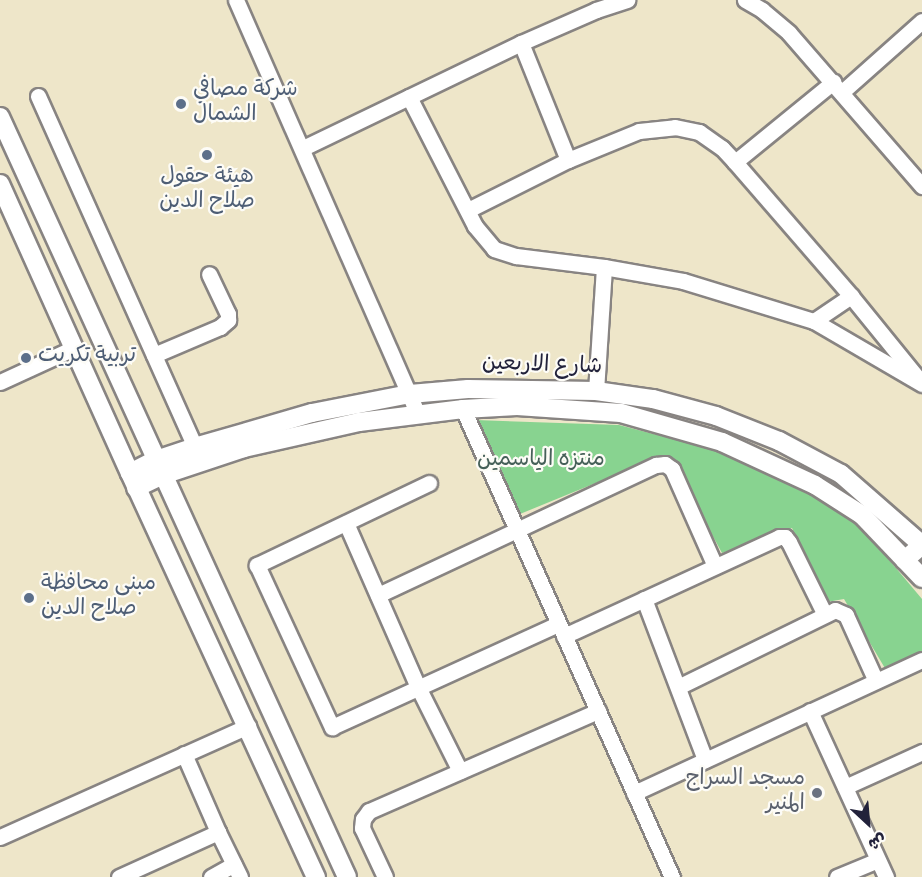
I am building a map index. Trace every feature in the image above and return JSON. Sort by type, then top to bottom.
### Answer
[{"type":"main road","points":[[0,117],[347,877]]},
{"type":"main road","points":[[0,183],[133,480],[316,877]]},
{"type":"main road","name":"شارع الاربعين","points":[[133,480],[195,447],[312,413],[410,394],[468,389],[596,391],[653,399],[716,416],[779,441],[840,474],[922,545]]},
{"type":"main road","points":[[159,468],[358,422],[418,414],[517,406],[621,413],[722,442],[842,501],[862,515],[922,578]]},
{"type":"main road","points":[[905,560],[922,545]]},
{"type":"street","points":[[236,0],[303,147],[418,414]]},
{"type":"street","points":[[303,147],[521,43],[596,10],[627,0]]},
{"type":"street","points":[[745,0],[762,10],[789,33],[922,186]]},
{"type":"street","points":[[735,162],[922,21]]},
{"type":"street","points":[[521,43],[568,160]]},
{"type":"street","points":[[38,96],[195,447]]},
{"type":"street","points":[[409,97],[484,240],[494,249],[516,256],[604,267],[683,281],[814,321],[922,383]]},
{"type":"street","points":[[468,210],[568,160],[639,130],[663,127],[699,132],[722,148],[735,162],[851,296],[922,383]]},
{"type":"street","points":[[596,391],[604,267]]},
{"type":"street","points":[[154,355],[220,327],[228,320],[228,314],[209,274]]},
{"type":"street","points":[[814,321],[851,296]]},
{"type":"street","points":[[0,382],[74,348]]},
{"type":"street","points":[[463,409],[672,877]]},
{"type":"street","points":[[378,595],[656,465],[665,464],[672,469],[716,566]]},
{"type":"street","points":[[429,483],[257,565],[332,727],[418,687],[644,599],[779,537],[785,537],[825,615]]},
{"type":"street","points":[[346,523],[418,687],[460,771]]},
{"type":"street","points":[[644,599],[705,760]]},
{"type":"street","points":[[678,687],[835,610],[846,615],[876,681]]},
{"type":"street","points":[[634,793],[922,660]]},
{"type":"street","points":[[385,877],[362,828],[363,819],[369,811],[597,711]]},
{"type":"street","points":[[810,711],[886,877]]},
{"type":"street","points":[[0,837],[248,726]]},
{"type":"street","points":[[845,788],[922,752]]},
{"type":"street","points":[[184,754],[237,871],[211,877]]},
{"type":"street","points":[[119,877],[218,832]]},
{"type":"street","points":[[837,877],[878,860]]},
{"type":"green space","name":"منتزه الياسمين","points":[[475,420],[619,425],[730,454],[853,517],[922,599],[922,651],[886,670],[844,599],[827,602],[792,528],[722,553],[670,457],[630,469],[520,514]]},
{"type":"place","name":"شركة مصافي الشمال","points":[[181,104]]},
{"type":"place","name":"هيئة حقول صلاح الدين","points":[[207,155]]},
{"type":"place","name":"تربية تكريت","points":[[26,358]]},
{"type":"place","name":"مبنى محافظة صلاح الدين","points":[[29,598]]},
{"type":"place","name":"مسجد السراج المنير","points":[[817,793]]}]
